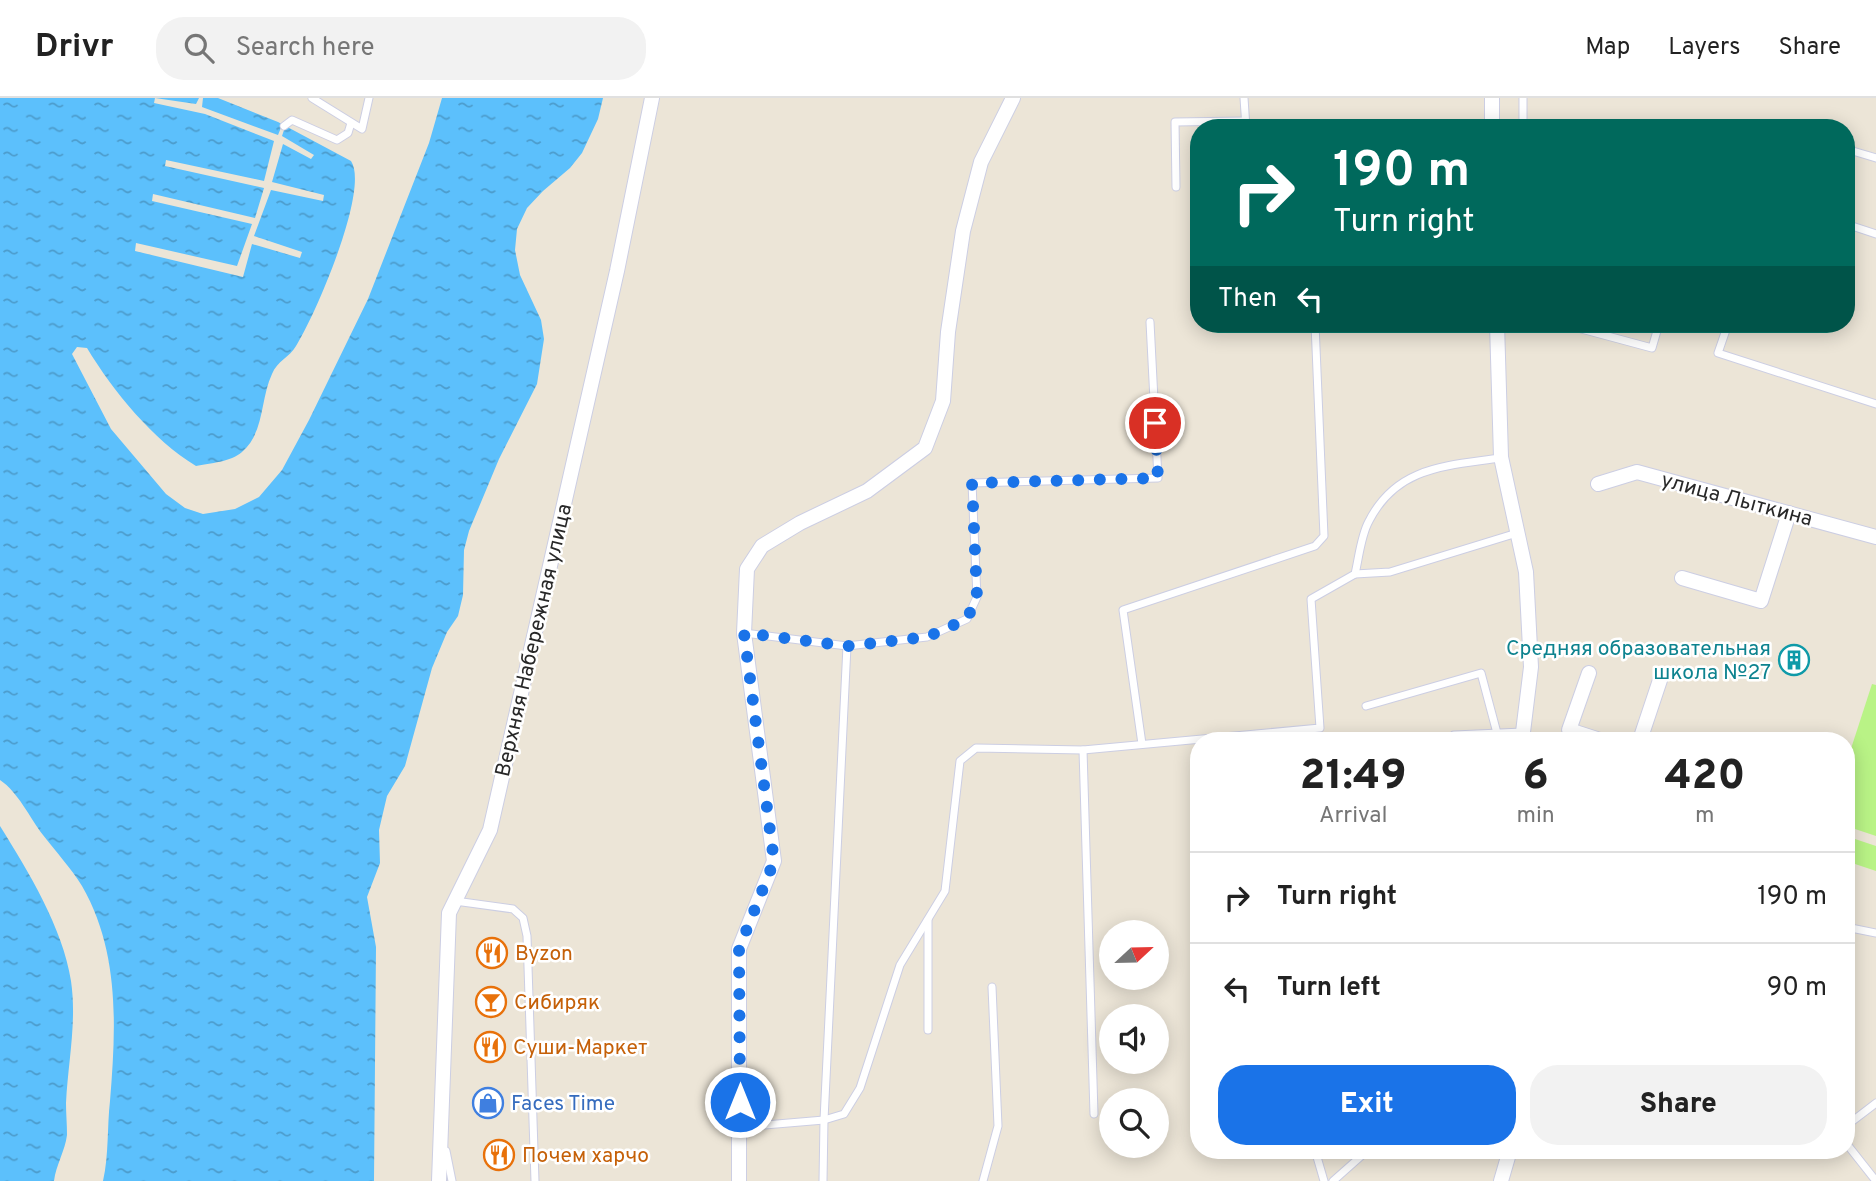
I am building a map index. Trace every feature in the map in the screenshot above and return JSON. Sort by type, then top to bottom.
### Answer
[{"type":"street","name":"Верхняя Набережная улица","points":[[439,1181],[449,913],[490,830],[617,271],[652,98]]},
{"type":"street","points":[[738,1181],[739,949],[774,861],[744,633],[747,569],[762,546],[800,523],[867,491],[925,448],[943,401],[948,332],[963,231],[981,162],[1013,98]]},
{"type":"street","points":[[1492,98],[1492,119]]},
{"type":"street","points":[[1497,333],[1501,457],[1526,572],[1531,667],[1523,732]]},
{"type":"street","name":"улица Лыткина","points":[[1598,484],[1637,472],[1876,537]]},
{"type":"street","points":[[1682,578],[1761,601],[1789,513]]},
{"type":"street","points":[[1575,732],[1569,730],[1589,673]]},
{"type":"street","points":[[1643,732],[1661,677]]},
{"type":"street","points":[[1502,1181],[1508,1159]]},
{"type":"lane","points":[[312,98],[362,129],[369,98]]},
{"type":"lane","points":[[1244,98],[1246,119]]},
{"type":"lane","points":[[1523,98],[1523,119]]},
{"type":"lane","points":[[284,126],[292,120],[337,140],[348,133],[351,123]]},
{"type":"lane","points":[[1176,187],[1175,122],[1190,123]]},
{"type":"lane","points":[[1855,152],[1876,158]]},
{"type":"lane","points":[[1855,227],[1876,234]]},
{"type":"lane","points":[[744,633],[848,646],[927,637],[967,619],[977,597],[972,483],[1158,478],[1150,322]]},
{"type":"lane","points":[[1142,744],[1122,610],[1315,546],[1324,536],[1315,333]]},
{"type":"lane","points":[[1596,333],[1652,348],[1656,333]]},
{"type":"lane","points":[[1725,333],[1718,353],[1876,404]]},
{"type":"lane","points":[[1355,574],[1368,522],[1392,488],[1429,469],[1501,457]]},
{"type":"lane","points":[[1276,732],[1320,728],[1311,599],[1355,574],[1390,572],[1517,533]]},
{"type":"lane","points":[[823,1181],[848,646]]},
{"type":"lane","points":[[1366,706],[1481,673],[1497,732]]},
{"type":"lane","points":[[740,1127],[824,1120],[844,1114],[860,1088],[900,965],[945,891],[960,761],[976,748],[1083,750],[1190,740]]},
{"type":"lane","points":[[1083,750],[1094,1114]]},
{"type":"lane","points":[[455,901],[513,909],[523,918],[527,936],[535,1181]]},
{"type":"lane","points":[[928,919],[929,1030]]},
{"type":"lane","points":[[1855,929],[1876,933]]},
{"type":"lane","points":[[983,1181],[998,1126],[992,987]]},
{"type":"lane","points":[[1855,1119],[1876,1103]]},
{"type":"lane","points":[[441,1126],[452,1181]]},
{"type":"lane","points":[[1855,1154],[1876,1181]]},
{"type":"lane","points":[[1318,1159],[1324,1181]]},
{"type":"lane","points":[[1333,1181],[1357,1159]]},
{"type":"green space","points":[[1872,684],[1876,685],[1876,836],[1855,829],[1855,736]]},
{"type":"green space","points":[[1855,839],[1876,846],[1876,871],[1855,864]]},
{"type":"water","points":[[0,98],[218,98],[278,122],[351,161],[355,176],[353,198],[338,253],[305,331],[296,346],[274,370],[255,435],[242,452],[220,462],[196,466],[149,429],[109,381],[87,348],[77,347],[72,354],[111,429],[166,494],[185,508],[203,514],[235,509],[259,497],[282,470],[368,299],[429,143],[442,98],[603,98],[598,119],[582,153],[570,168],[527,208],[517,229],[515,250],[520,275],[541,320],[544,339],[537,384],[499,459],[469,531],[464,550],[463,595],[458,616],[447,632],[432,668],[405,766],[387,796],[379,830],[380,863],[367,897],[376,947],[374,1181],[103,1181],[114,1018],[113,991],[103,937],[78,879],[18,798],[0,780]]},
{"type":"water","points":[[0,826],[33,881],[52,921],[67,961],[71,981],[73,1012],[66,1103],[67,1135],[54,1181],[0,1181]]},
{"type":"pier","points":[[155,98],[196,104],[199,98],[203,98],[202,107],[278,135],[282,125],[285,127],[282,136],[314,155],[311,159],[283,144],[272,182],[324,195],[323,201],[271,190],[254,236],[302,252],[300,258],[252,244],[243,277],[135,251],[136,243],[237,266],[252,224],[152,201],[153,194],[255,218],[264,188],[165,166],[166,160],[264,181],[274,141],[205,114],[154,103]]},
{"type":"place","name":"Средняя образовательная школа №27","points":[[1794,660]]},
{"type":"place","name":"Byzon","points":[[492,953]]},
{"type":"place","name":"Сибиряк","points":[[491,1002]]},
{"type":"place","name":"Суши-Маркет","points":[[490,1047]]},
{"type":"place","name":"Faces Time","points":[[488,1103]]},
{"type":"place","name":"Почем харчо","points":[[499,1155]]},
{"type":"route","points":[[740,1102],[739,949],[774,861],[744,633],[848,646],[927,637],[967,619],[977,597],[972,483],[1158,478],[1155,423]]}]
